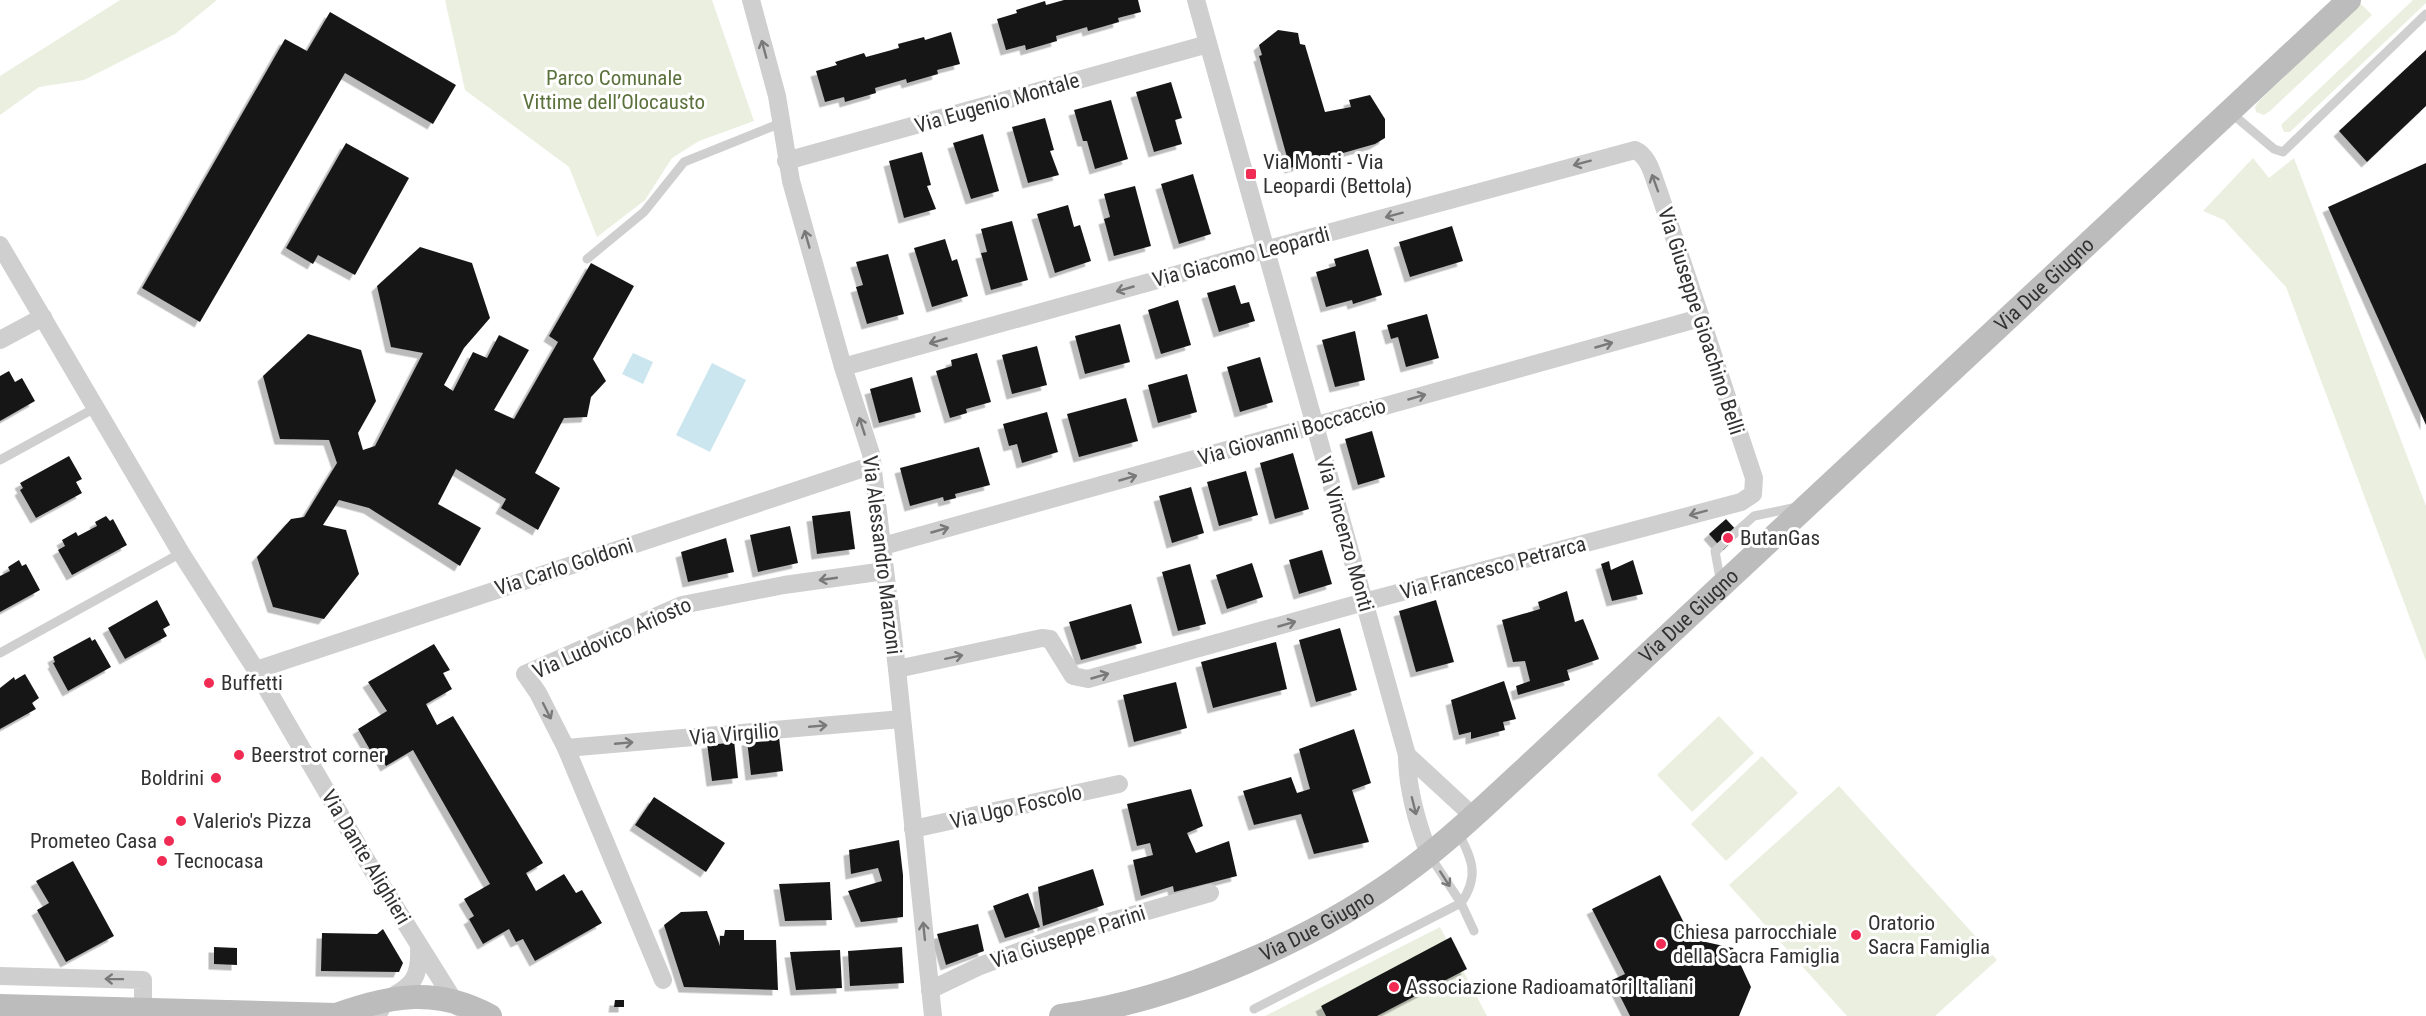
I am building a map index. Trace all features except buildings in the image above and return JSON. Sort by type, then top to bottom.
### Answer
[{"type":"main road","name":"Via Due Giugno","points":[[1061,1016],[1135,1000],[1266,953],[1353,908],[1429,854],[1721,586],[2349,0]]},
{"type":"main road","points":[[0,1006],[337,1015],[383,1008],[422,995],[457,1008],[490,1016]]},
{"type":"street","name":"Via Alessandro Manzoni","points":[[751,0],[777,96],[786,160],[843,368],[873,465],[933,1016]]},
{"type":"street","name":"Via Vincenzo Monti","points":[[1196,0],[1407,755],[1412,800],[1429,854]]},
{"type":"street","name":"Via Eugenio Montale","points":[[786,160],[1208,44]]},
{"type":"street","name":"Via Giacomo Leopardi","points":[[843,368],[1631,150],[1639,152]]},
{"type":"street","name":"Via Giuseppe Gioachino Belli","points":[[1639,152],[1648,163],[1754,478],[1753,494]]},
{"type":"street","name":"Via Dante Alighieri","points":[[0,245],[181,553],[256,670],[457,1008]]},
{"type":"street","points":[[0,340],[43,317]]},
{"type":"street","name":"Via Giovanni Boccaccio","points":[[883,546],[1700,318]]},
{"type":"street","name":"Via Carlo Goldoni","points":[[256,670],[873,465]]},
{"type":"street","name":"Via Francesco Petrarca","points":[[897,669],[1042,638],[1050,639],[1056,646],[1073,676],[1088,679],[1364,602],[1741,502],[1753,494]]},
{"type":"street","name":"Via Ludovico Ariosto","points":[[663,980],[566,748],[525,674],[682,604],[784,585],[885,571]]},
{"type":"street","name":"Via Virgilio","points":[[566,748],[902,719]]},
{"type":"street","points":[[1407,755],[1465,823]]},
{"type":"street","name":"Via Ugo Foscolo","points":[[913,830],[1119,784]]},
{"type":"street","name":"Via Giuseppe Parini","points":[[930,990],[980,966],[1060,936],[1210,893]]},
{"type":"street","name":"Via Dante Alighieri","points":[[383,1008],[414,980],[419,966],[419,947]]},
{"type":"street","points":[[0,976],[143,980],[143,1010]]},
{"type":"lane","points":[[2229,111],[2274,149],[2283,152],[2426,14]]},
{"type":"lane","points":[[587,259],[644,212],[684,162],[782,123]]},
{"type":"lane","points":[[0,460],[95,408]]},
{"type":"lane","points":[[0,653],[181,553]]},
{"type":"lane","points":[[1254,1009],[1461,903],[1467,894],[1473,876],[1465,823]]},
{"type":"lane","points":[[1429,854],[1461,903],[1474,931]]},
{"type":"green space","points":[[120,0],[217,0],[175,34],[84,80],[39,87],[0,115],[0,76]]},
{"type":"green space","name":"Parco Comunale Vittime dell’Olocausto","points":[[445,0],[712,0],[754,121],[699,141],[672,158],[645,200],[597,237],[569,167],[465,90]]},
{"type":"green space","points":[[2413,0],[2426,0],[2426,3],[2290,132],[2284,132],[2281,125]]},
{"type":"green space","points":[[2361,4],[2372,15],[2270,111],[2264,115],[2256,112],[2255,107],[2259,101]]},
{"type":"green space","points":[[2253,158],[2269,178],[2294,158],[2426,506],[2426,661],[2286,287],[2224,220],[2203,211]]},
{"type":"green space","points":[[1719,716],[1754,753],[1692,812],[1657,775]]},
{"type":"green space","points":[[1762,756],[1798,793],[1726,861],[1691,824]]},
{"type":"green space","points":[[1839,786],[1997,960],[1935,1016],[1847,1016],[1729,885]]},
{"type":"green space","points":[[1440,927],[1487,1016],[1265,1016]]},
{"type":"water","points":[[633,353],[653,362],[643,384],[622,374]]},
{"type":"water","points":[[712,363],[746,380],[710,452],[676,435]]},
{"type":"place","name":"Via Monti - Via Leopardi (Bettola)","points":[[1251,174]]},
{"type":"place","name":"ButanGas","points":[[1728,538]]},
{"type":"place","name":"Buffetti","points":[[209,683]]},
{"type":"place","name":"Beerstrot corner","points":[[239,755]]},
{"type":"place","name":"Boldrini","points":[[216,778]]},
{"type":"place","name":"Valerio's Pizza","points":[[181,821]]},
{"type":"place","name":"Prometeo Casa","points":[[169,841]]},
{"type":"place","name":"Tecnocasa","points":[[162,861]]},
{"type":"place","name":"Oratorio Sacra Famiglia","points":[[1856,935]]},
{"type":"place","name":"Chiesa parrocchiale della Sacra Famiglia","points":[[1661,944]]},
{"type":"place","name":"Associazione Radioamatori Italiani","points":[[1394,987]]}]
